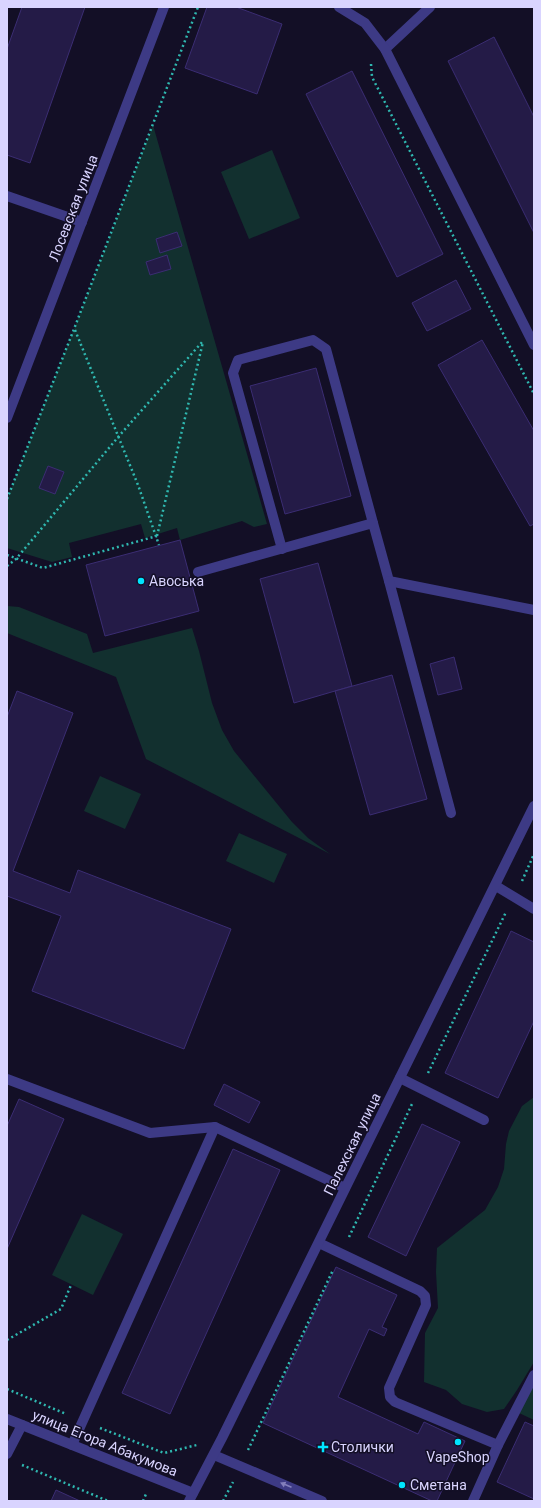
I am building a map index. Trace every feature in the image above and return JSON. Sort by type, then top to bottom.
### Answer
[{"type":"street","name":"Лосевская улица","points":[[7,418],[164,7]]},
{"type":"street","points":[[339,7],[366,22],[385,49],[534,345]]},
{"type":"street","points":[[385,49],[430,7]]},
{"type":"street","points":[[7,196],[82,222]]},
{"type":"street","points":[[282,548],[233,373],[238,360],[313,340],[326,349],[451,814]]},
{"type":"street","points":[[198,572],[373,523]]},
{"type":"street","points":[[389,580],[534,610]]},
{"type":"street","name":"Палехская улица","points":[[191,1497],[214,1455],[496,886],[534,806]]},
{"type":"street","points":[[496,886],[534,909]]},
{"type":"street","points":[[400,1078],[484,1120]]},
{"type":"street","points":[[7,1079],[150,1133],[215,1127],[345,1188]]},
{"type":"street","points":[[72,1445],[215,1127]]},
{"type":"street","points":[[319,1242],[340,1254],[420,1291],[425,1296],[426,1305],[389,1388],[390,1396],[395,1402],[498,1445]]},
{"type":"street","points":[[477,1500],[498,1445],[534,1374]]},
{"type":"street","name":"улица Егора Абакумова","points":[[7,1419],[72,1445],[191,1497]]},
{"type":"street","points":[[7,1454],[22,1425]]},
{"type":"street","points":[[214,1455],[322,1501]]},
{"type":"path","points":[[7,500],[198,7]]},
{"type":"path","points":[[370,62],[372,77],[534,394]]},
{"type":"path","points":[[74,329],[119,436],[157,536],[159,545]]},
{"type":"path","points":[[7,566],[16,559],[119,436],[203,341],[157,536]]},
{"type":"path","points":[[7,556],[43,568],[157,536]]},
{"type":"path","points":[[248,1449],[340,1254],[534,854]]},
{"type":"path","points":[[7,1340],[60,1309],[72,1285]]},
{"type":"path","points":[[7,1389],[164,1454],[222,1438]]},
{"type":"path","points":[[21,1464],[108,1501]]},
{"type":"green space","points":[[153,125],[267,524],[254,527],[242,521],[180,540],[177,528],[145,538],[141,524],[69,543],[72,557],[52,562],[7,548],[7,499]]},
{"type":"green space","points":[[272,150],[300,218],[249,239],[221,172]]},
{"type":"green space","points":[[7,606],[19,607],[87,634],[93,653],[192,628],[212,703],[222,730],[234,751],[292,822],[308,838],[330,854],[146,759],[116,677],[7,633]]},
{"type":"green space","points":[[100,776],[141,794],[125,829],[84,811]]},
{"type":"green space","points":[[239,833],[287,854],[274,883],[226,861]]},
{"type":"green space","points":[[534,1097],[534,1362],[504,1409],[487,1412],[462,1404],[446,1390],[424,1382],[425,1333],[438,1308],[436,1272],[437,1248],[485,1210],[498,1187],[504,1169],[506,1144],[509,1131],[522,1106]]},
{"type":"green space","points":[[82,1214],[123,1234],[93,1295],[52,1275]]},
{"type":"green space","points":[[534,1381],[534,1420],[519,1413]]},
{"type":"building","points":[[22,7],[85,7],[30,163],[7,155],[7,49]]},
{"type":"building","points":[[207,7],[236,7],[282,24],[257,94],[185,68]]},
{"type":"building","points":[[494,37],[534,117],[534,233],[448,61]]},
{"type":"building","points":[[352,71],[443,254],[397,277],[306,94]]},
{"type":"building","points":[[177,232],[182,246],[160,253],[156,239]]},
{"type":"building","points":[[167,255],[171,269],[150,275],[146,262]]},
{"type":"building","points":[[456,280],[471,309],[427,331],[412,303]]},
{"type":"building","points":[[482,340],[534,431],[534,524],[530,526],[438,365]]},
{"type":"building","points":[[316,368],[351,496],[285,514],[250,386]]},
{"type":"building","points":[[48,466],[64,472],[55,494],[39,488]]},
{"type":"building","points":[[180,540],[199,611],[105,636],[86,565]]},
{"type":"building","points":[[318,563],[352,686],[294,703],[260,579]]},
{"type":"building","points":[[454,657],[462,689],[438,695],[430,664]]},
{"type":"building","points":[[392,675],[427,799],[370,815],[335,691]]},
{"type":"building","points":[[17,691],[73,713],[13,871],[70,893],[78,870],[231,929],[184,1049],[32,991],[61,916],[7,896],[7,717]]},
{"type":"building","points":[[511,931],[534,942],[534,1021],[498,1098],[445,1073]]},
{"type":"building","points":[[224,1084],[260,1102],[249,1123],[214,1105]]},
{"type":"building","points":[[19,1099],[64,1119],[7,1249],[7,1126]]},
{"type":"building","points":[[422,1124],[460,1142],[406,1256],[368,1237]]},
{"type":"building","points":[[233,1149],[280,1170],[170,1414],[122,1393]]},
{"type":"building","points":[[336,1267],[397,1295],[382,1327],[387,1329],[384,1336],[369,1329],[338,1397],[418,1434],[424,1422],[465,1441],[437,1501],[432,1501],[263,1423]]},
{"type":"building","points":[[525,1422],[534,1426],[534,1499],[497,1482]]},
{"type":"building","points":[[56,1490],[80,1501],[51,1501]]},
{"type":"place","name":"Авоська","points":[[141,581]]},
{"type":"place","name":"VapeShop","points":[[458,1442]]},
{"type":"place","name":"Столички","points":[[323,1447]]},
{"type":"place","name":"Сметана","points":[[402,1485]]}]
